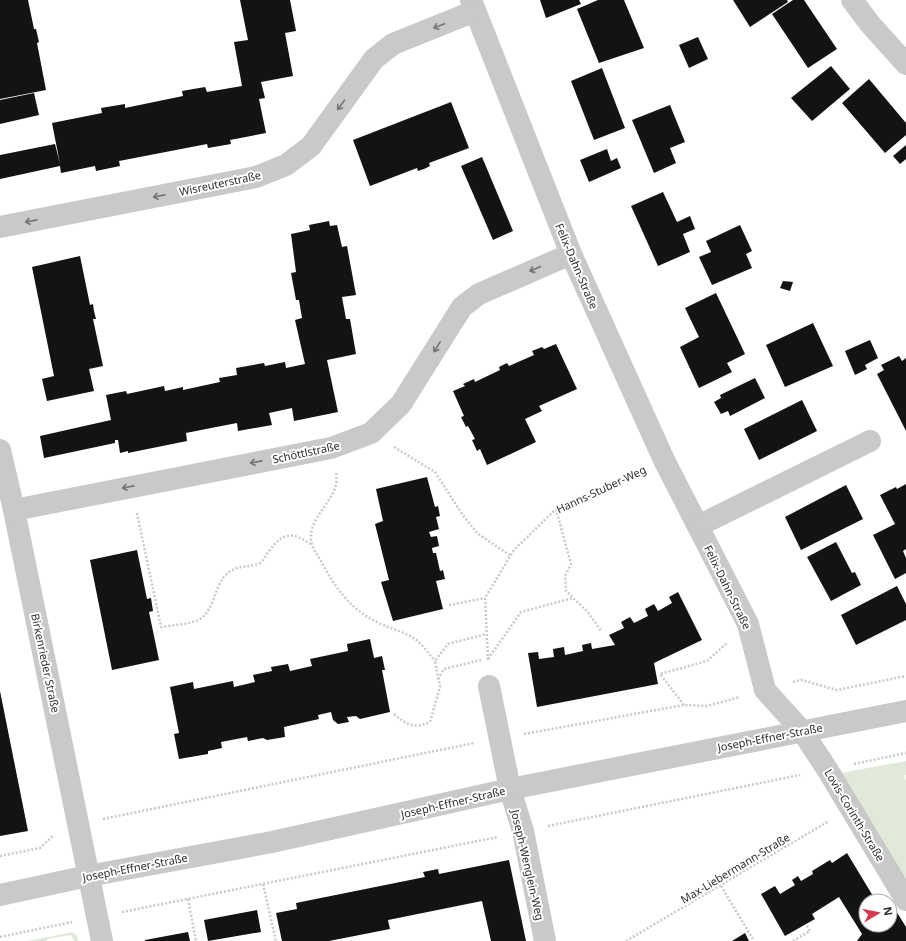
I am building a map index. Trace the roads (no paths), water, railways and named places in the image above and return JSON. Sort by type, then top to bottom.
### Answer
[{"type":"street","points":[[852,0],[870,24],[906,64]]},
{"type":"street","name":"Wisreuterstraße","points":[[0,227],[256,177],[286,165],[311,146],[374,59],[394,44],[473,5]]},
{"type":"street","name":"Felix-Dahn-Straße","points":[[473,5],[571,254],[664,460],[748,624],[765,690],[802,731]]},
{"type":"street","name":"Schöttlstraße","points":[[14,510],[331,448],[371,433],[401,404],[462,307],[479,294],[571,254]]},
{"type":"street","points":[[698,526],[870,441]]},
{"type":"street","name":"Birkenrieder Straße","points":[[0,450],[14,510],[102,941]]},
{"type":"street","points":[[489,686],[510,789]]},
{"type":"street","name":"Joseph-Effner-Straße","points":[[0,895],[88,876],[272,842],[510,789],[906,711]]},
{"type":"street","name":"Lovis-Corinth-Straße","points":[[802,731],[852,808],[906,900]]},
{"type":"street","name":"Joseph-Wenglein-Weg","points":[[510,789],[523,832],[545,941]]}]
